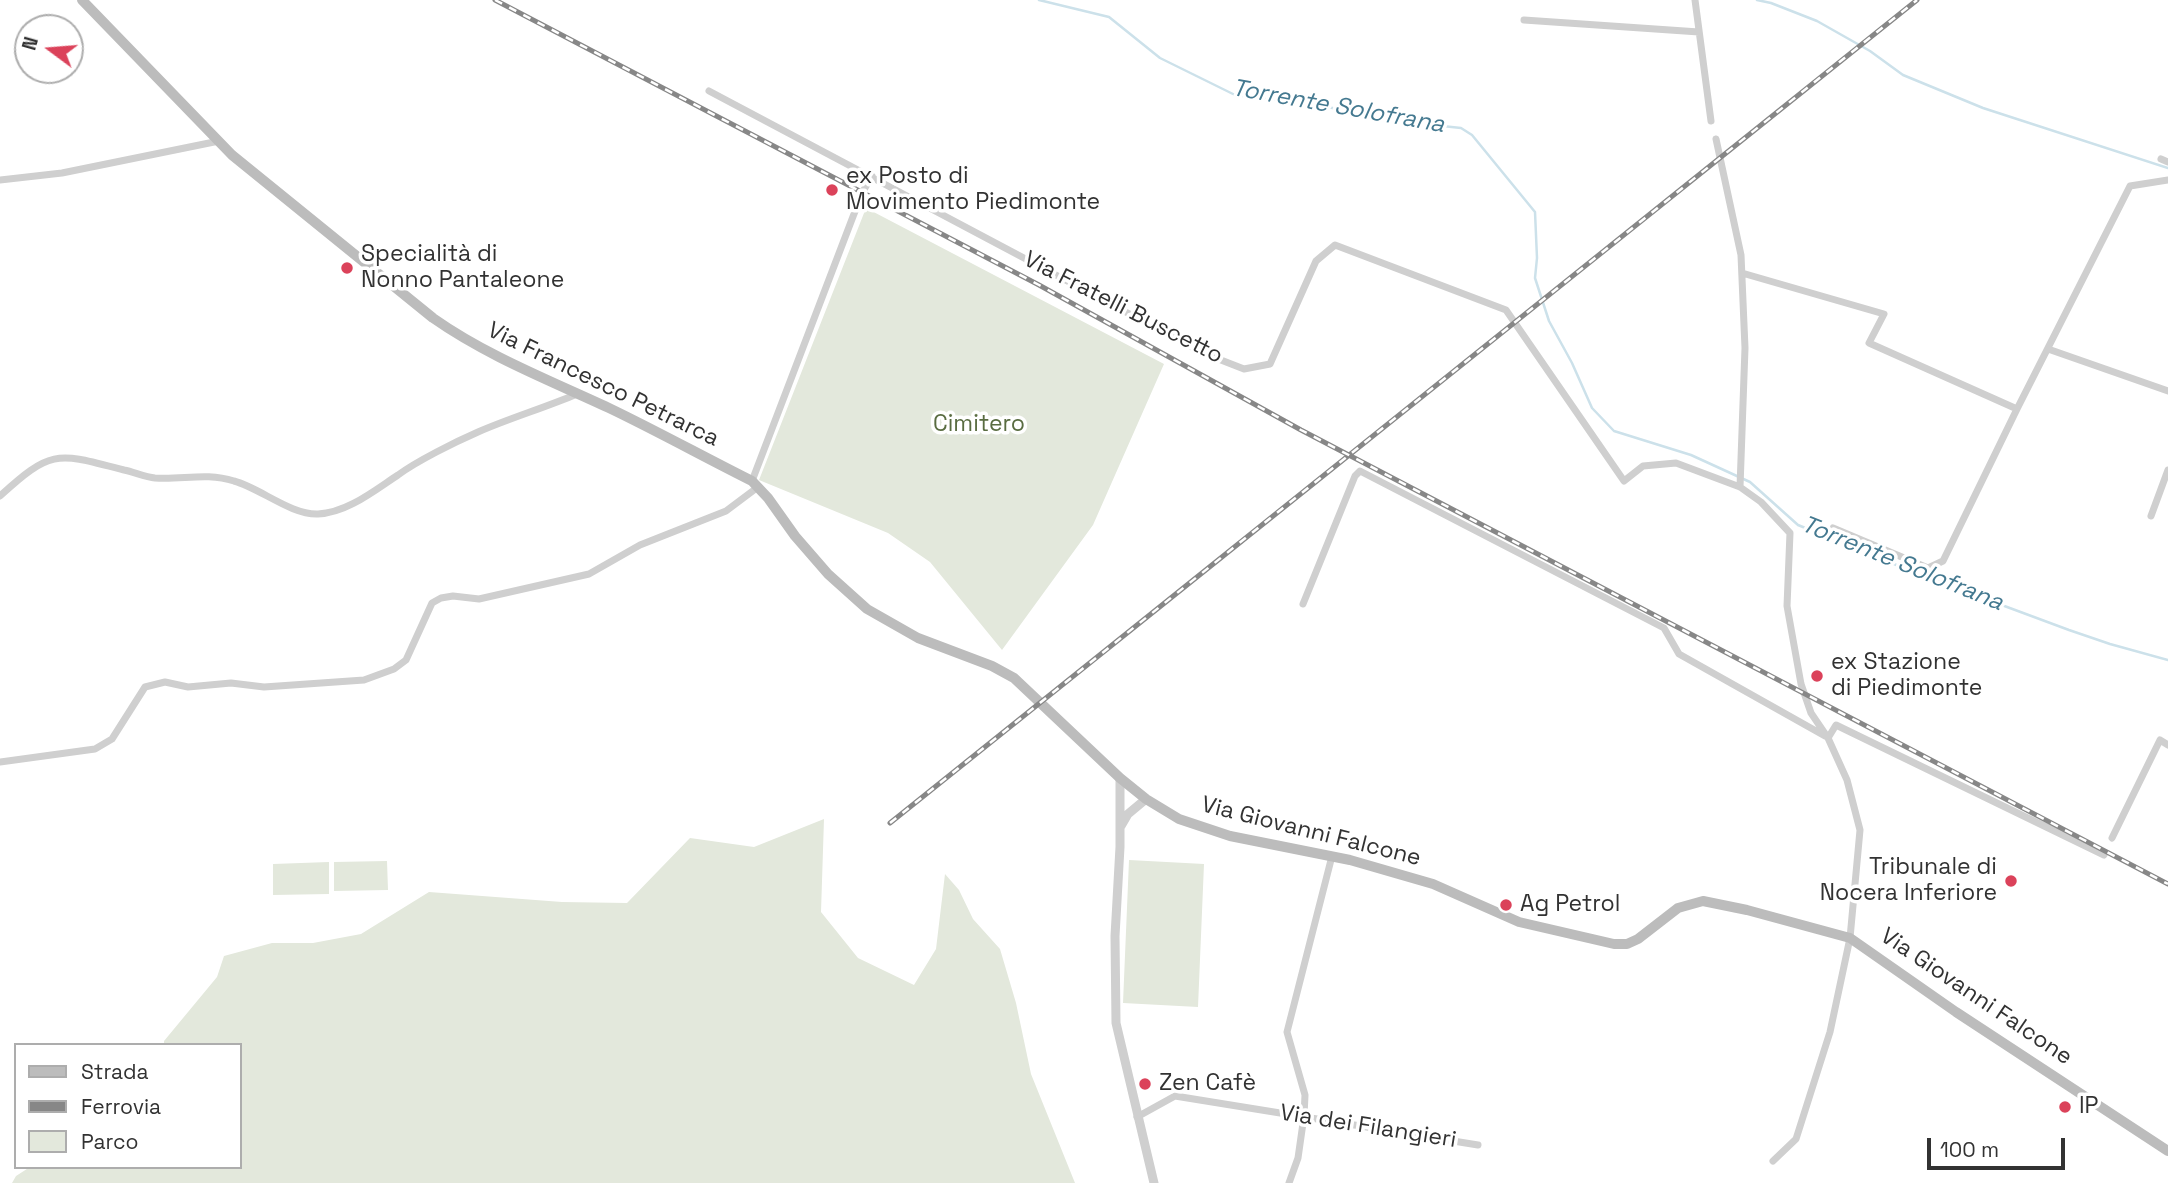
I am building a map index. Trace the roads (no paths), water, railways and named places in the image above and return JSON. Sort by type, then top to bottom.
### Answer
[{"type":"main road","name":"Via Francesco Petrarca","points":[[82,0],[232,155],[433,318],[462,338],[755,484],[828,574],[867,609],[918,638],[981,661],[1014,678],[1120,778]]},
{"type":"main road","name":"Via Giovanni Falcone","points":[[1120,778],[1146,799],[1180,820],[1214,832],[1332,856],[1433,884],[1519,922],[1614,944],[1627,944],[1638,939],[1678,908],[1703,901],[1850,938],[1956,1012],[2168,1151]]},
{"type":"street","points":[[1695,0],[1712,121]]},
{"type":"street","points":[[1524,20],[1699,32]]},
{"type":"street","name":"Via Fratelli Buscetto","points":[[709,91],[1203,353],[1244,369],[1270,363],[1316,261],[1335,245],[1506,310],[1624,481],[1643,466],[1676,463],[1741,479],[1790,533],[1787,606],[1801,684],[1811,713],[1828,738],[1847,780],[1860,830],[1850,938],[1830,1032],[1796,1139],[1773,1161]]},
{"type":"street","points":[[1716,139],[1741,255],[1745,348],[1741,479]]},
{"type":"street","points":[[0,180],[62,173],[219,141]]},
{"type":"street","points":[[0,762],[95,749],[111,739],[145,687],[165,682],[188,687],[231,683],[264,687],[364,680],[394,669],[406,660],[432,603],[441,598],[453,596],[479,599],[589,574],[640,545],[726,511],[755,484],[862,192],[872,176]]},
{"type":"street","points":[[1833,528],[1928,568],[1943,561],[2130,186],[2168,180]]},
{"type":"street","points":[[1742,273],[1884,314],[1869,343],[2017,410]]},
{"type":"street","points":[[2048,349],[2168,391]]},
{"type":"street","points":[[0,496],[19,478],[44,462],[52,458],[73,456],[155,478],[212,476],[234,481],[302,512],[329,513],[378,491],[398,474],[477,432],[577,394]]},
{"type":"street","points":[[2151,516],[2168,470]]},
{"type":"street","points":[[1303,604],[1355,476],[1360,471],[1664,628],[1679,654],[1828,738],[1836,725],[2104,855],[2105,853]]},
{"type":"street","points":[[2112,838],[2160,740],[2168,745]]},
{"type":"street","points":[[1120,778],[1121,828],[1115,936],[1116,1023],[1154,1183]]},
{"type":"street","points":[[1121,828],[1128,814],[1146,799]]},
{"type":"street","points":[[1289,1183],[1298,1158],[1305,1095],[1287,1032],[1332,856]]},
{"type":"street","name":"Via dei Filangieri","points":[[1137,1117],[1175,1096],[1478,1145]]},
{"type":"waterway","name":"Torrente Solofrana","points":[[1039,0],[1109,17],[1160,58],[1235,95],[1319,105],[1386,120],[1461,128],[1472,135],[1535,212],[1535,278],[1549,321],[1592,408],[1614,431],[1691,455],[1750,482],[1798,525],[1921,575],[2069,630],[2168,660]]},
{"type":"waterway","name":"Torrente Solofrana","points":[[1757,0],[1817,21],[1870,51],[1903,75],[1983,108],[2168,168]]},
{"type":"railway","points":[[495,0],[1039,285],[1301,430],[2168,884]]},
{"type":"railway","points":[[890,823],[1917,0]]},
{"type":"place","name":"ex Posto di Movimento Piedimonte","points":[[832,190]]},
{"type":"place","name":"Specialità di Nonno Pantaleone","points":[[347,268]]},
{"type":"place","name":"ex Stazione di Piedimonte","points":[[1817,676]]},
{"type":"place","name":"Tribunale di Nocera Inferiore","points":[[2011,881]]},
{"type":"place","name":"Ag Petrol","points":[[1506,905]]},
{"type":"place","name":"Zen Cafè","points":[[1145,1084]]},
{"type":"place","name":"IP","points":[[2065,1107]]},
{"type":"park label","name":"Cimitero","points":[[979,425]]}]
